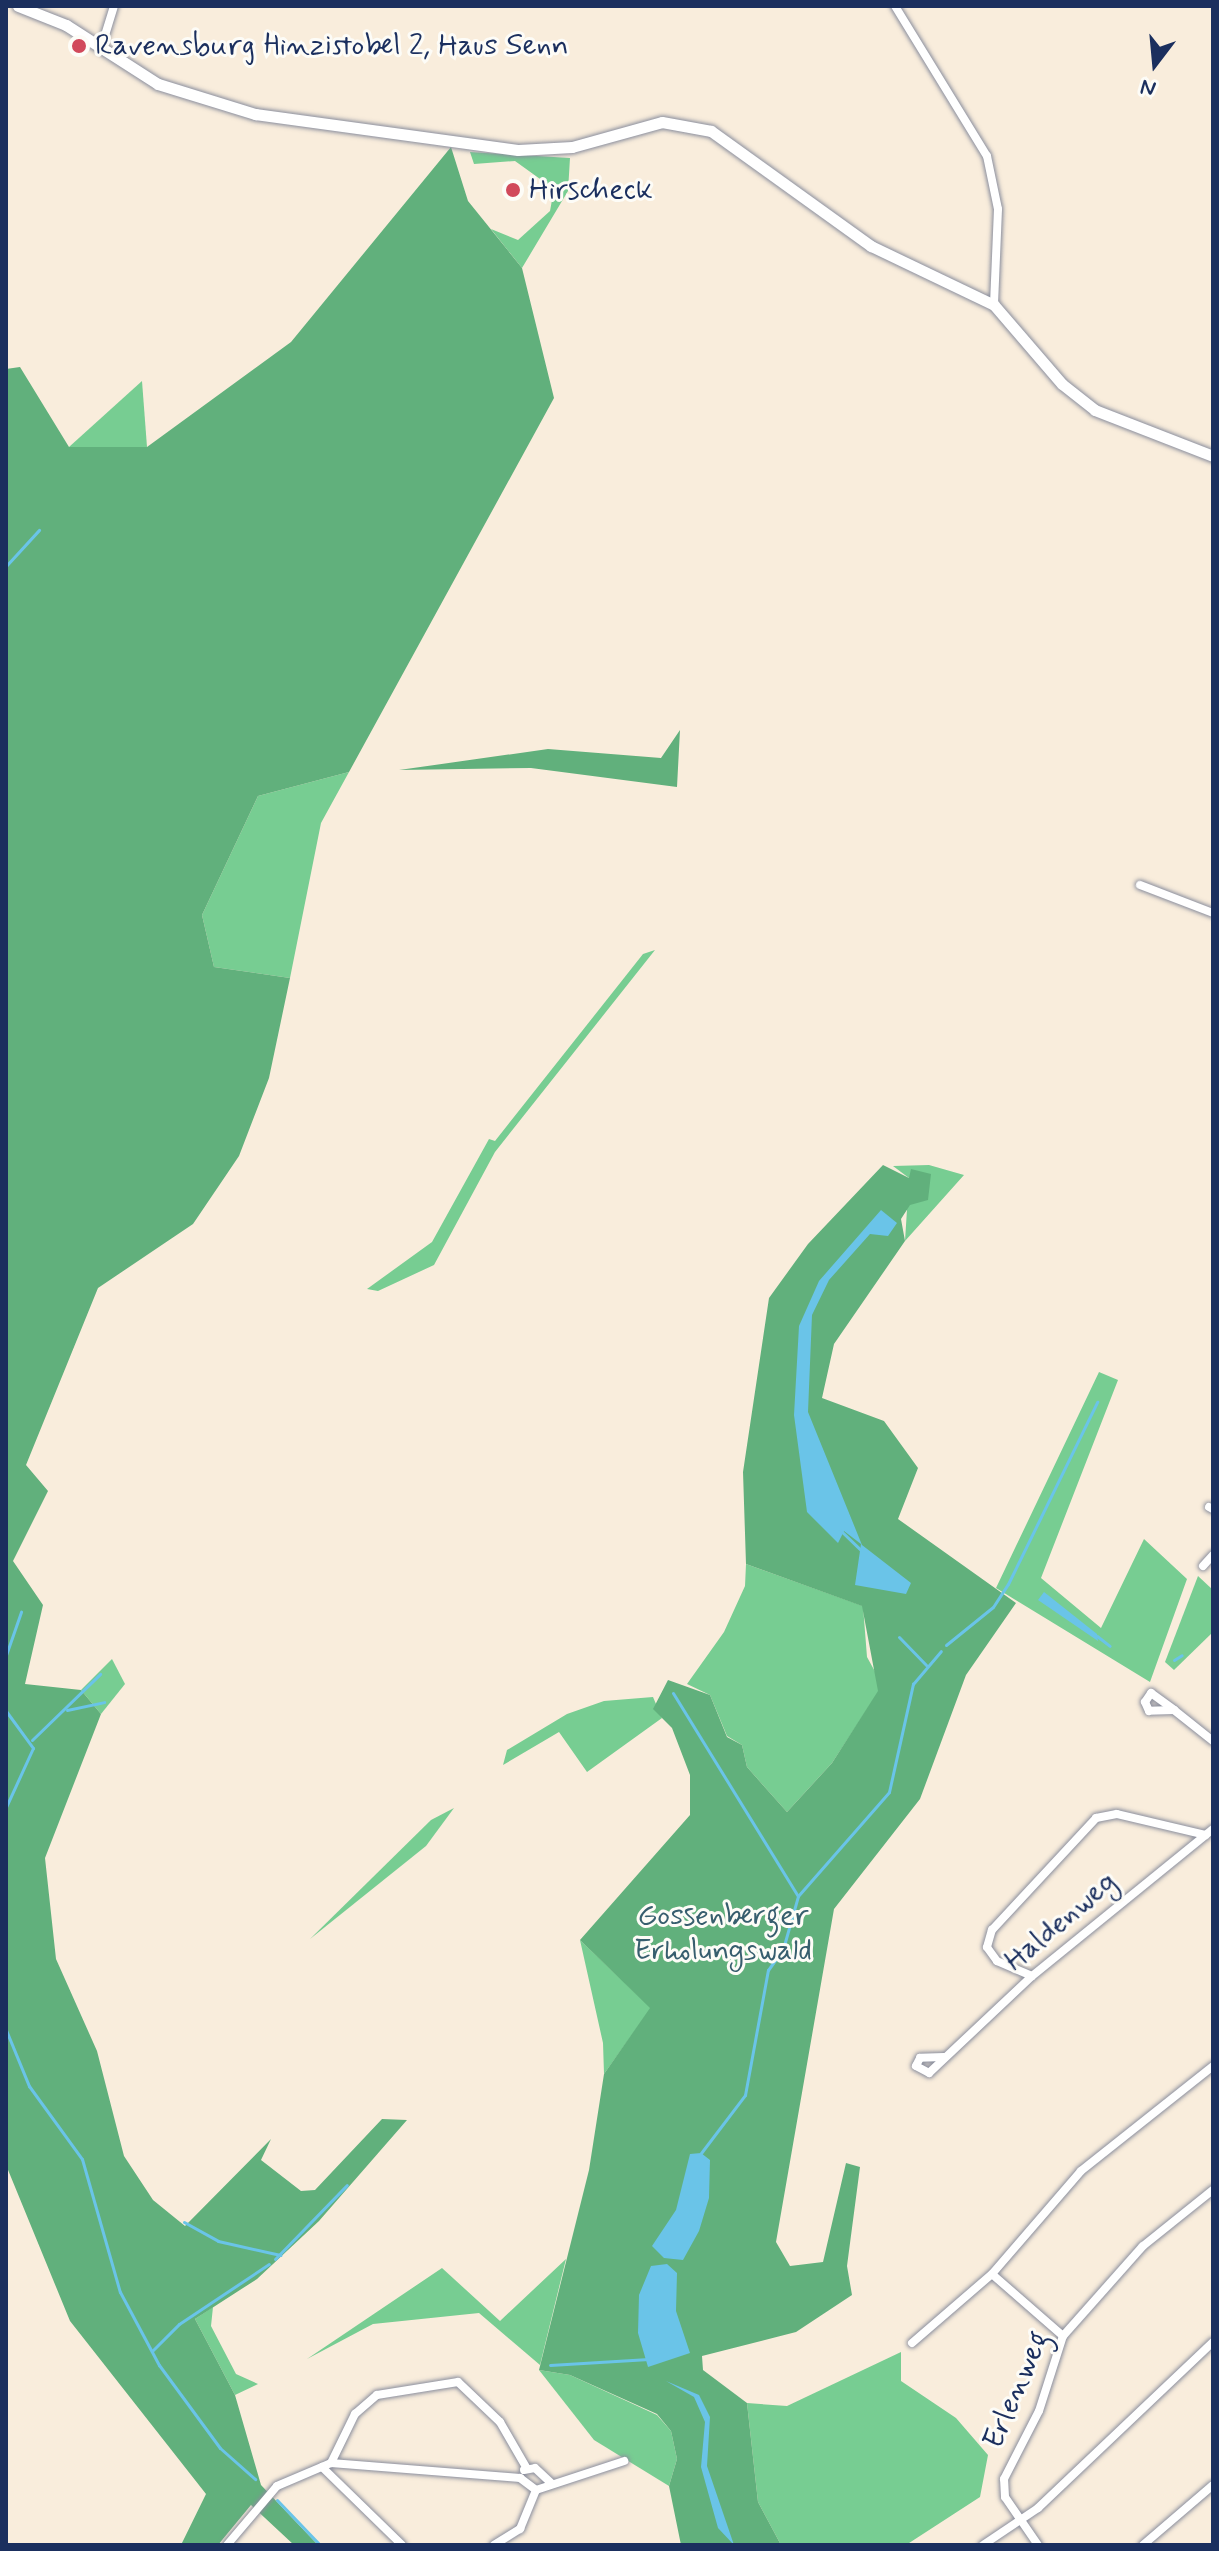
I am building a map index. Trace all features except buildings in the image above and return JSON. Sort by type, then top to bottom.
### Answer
[{"type":"main road","points":[[18,6],[102,45],[158,84],[216,105],[485,147],[572,147],[662,122],[694,126],[733,142],[871,246],[994,305],[1087,405],[1213,456]]},
{"type":"street","points":[[102,45],[114,6]]},
{"type":"street","points":[[895,6],[987,156],[998,209],[994,305]]},
{"type":"street","points":[[1140,885],[1213,913]]},
{"type":"street","points":[[1203,1566],[1213,1555]]},
{"type":"street","points":[[1174,1710],[1213,1741]]},
{"type":"street","points":[[1032,1976],[997,1961],[987,1947],[992,1930],[1096,1818],[1117,1814],[1209,1832]]},
{"type":"street","name":"Haldenweg","points":[[944,2057],[1032,1976],[1209,1832]]},
{"type":"street","points":[[912,2343],[992,2274],[1081,2171],[1213,2066]]},
{"type":"street","name":"Erlenweg","points":[[1038,2545],[1005,2497],[1004,2479],[1039,2411],[1063,2336],[1143,2246],[1213,2190]]},
{"type":"street","points":[[992,2274],[1063,2336]]},
{"type":"street","points":[[983,2545],[1021,2521],[1213,2342]]},
{"type":"street","points":[[326,2465],[355,2414],[377,2395],[458,2382],[500,2422],[526,2467],[551,2483]]},
{"type":"street","points":[[494,2545],[520,2529],[536,2490],[624,2461]]},
{"type":"street","points":[[227,2545],[277,2486],[326,2465],[520,2478],[536,2490]]},
{"type":"street","points":[[326,2465],[402,2545]]},
{"type":"street","points":[[520,2478],[526,2467]]},
{"type":"street","points":[[1143,2545],[1213,2485]]},
{"type":"green space","points":[[451,147],[468,201],[522,268],[554,398],[349,772],[258,796],[202,915],[214,967],[290,978],[269,1078],[239,1156],[193,1224],[98,1288],[26,1465],[48,1491],[13,1561],[43,1605],[25,1684],[81,1690],[101,1714],[45,1858],[56,1959],[97,2051],[124,2156],[153,2200],[185,2226],[271,2139],[261,2160],[301,2191],[315,2190],[382,2119],[407,2120],[319,2221],[257,2279],[195,2319],[235,2395],[261,2485],[318,2545],[294,2545],[251,2505],[218,2545],[181,2545],[206,2494],[70,2321],[6,2165],[6,369],[20,367],[69,447],[147,447],[291,342]]},
{"type":"green space","points":[[470,152],[570,158],[568,191],[522,268],[491,229],[518,240],[550,211],[554,189],[515,161],[474,164]]},
{"type":"green space","points":[[142,381],[147,447],[69,447]]},
{"type":"green space","points":[[680,730],[677,787],[531,768],[399,770],[548,749],[661,758]]},
{"type":"green space","points":[[349,772],[321,823],[290,978],[214,967],[202,915],[258,796]]},
{"type":"green space","points":[[655,950],[495,1152],[434,1265],[378,1291],[367,1289],[432,1242],[489,1139],[495,1141],[643,954]]},
{"type":"green space","name":"Gossenberger Erholungswald","points":[[883,1165],[909,1178],[911,1169],[931,1174],[928,1200],[910,1205],[901,1219],[905,1241],[834,1344],[822,1398],[884,1421],[918,1468],[898,1519],[1016,1603],[966,1675],[920,1799],[834,1909],[776,2242],[790,2266],[823,2262],[846,2163],[860,2167],[847,2266],[852,2295],[796,2332],[702,2356],[703,2370],[747,2403],[758,2502],[781,2545],[681,2545],[669,2486],[677,2459],[671,2431],[657,2414],[570,2375],[539,2370],[589,2170],[604,2074],[650,2008],[580,1940],[690,1815],[690,1775],[672,1728],[653,1709],[668,1680],[710,1695],[727,1737],[742,1745],[747,1767],[787,1812],[832,1763],[878,1691],[862,1606],[746,1564],[743,1472],[769,1298],[808,1244]]},
{"type":"green space","points":[[929,1165],[964,1175],[905,1241],[909,1178],[893,1166]]},
{"type":"green space","points":[[1099,1372],[1118,1380],[1041,1578],[1101,1628],[1144,1539],[1187,1579],[1150,1682],[996,1588]]},
{"type":"green space","points":[[746,1564],[863,1606],[867,1657],[878,1677],[879,1691],[832,1763],[787,1812],[747,1767],[742,1745],[727,1736],[710,1695],[687,1684],[724,1632],[745,1586]]},
{"type":"green space","points":[[1198,1576],[1213,1590],[1213,1632],[1174,1670],[1165,1662]]},
{"type":"green space","points":[[112,1659],[125,1684],[101,1714],[81,1690]]},
{"type":"green space","points":[[653,1697],[662,1718],[587,1772],[559,1732],[503,1765],[507,1750],[567,1714],[604,1701]]},
{"type":"green space","points":[[454,1808],[426,1846],[310,1939],[431,1820]]},
{"type":"green space","points":[[580,1940],[651,2008],[604,2074],[603,2043]]},
{"type":"green space","points":[[566,2259],[540,2365],[479,2313],[373,2324],[307,2359],[442,2268],[500,2321]]},
{"type":"green space","points":[[213,2307],[211,2326],[236,2374],[258,2384],[235,2395],[195,2319]]},
{"type":"green space","points":[[901,2352],[901,2381],[956,2418],[988,2455],[980,2497],[906,2545],[781,2545],[758,2502],[747,2403],[787,2406]]},
{"type":"green space","points":[[539,2370],[570,2375],[657,2415],[671,2431],[677,2459],[669,2486],[594,2440]]},
{"type":"water","points":[[881,1210],[897,1223],[888,1236],[870,1234],[829,1280],[812,1315],[808,1412],[862,1545],[911,1583],[906,1594],[855,1585],[861,1544],[844,1531],[838,1543],[807,1512],[794,1415],[799,1326],[819,1281]]},
{"type":"water","points":[[1044,1592],[1097,1634],[1098,1641],[1038,1600]]},
{"type":"water","points":[[701,2153],[710,2160],[709,2198],[699,2231],[683,2260],[664,2258],[652,2246],[676,2210],[690,2154]]},
{"type":"water","points":[[667,2264],[677,2273],[676,2311],[690,2353],[648,2367],[638,2333],[639,2295],[651,2266]]},
{"type":"water","points":[[666,2381],[699,2395],[710,2417],[707,2466],[734,2545],[718,2528],[701,2467],[705,2422],[694,2397]]},
{"type":"waterway","points":[[6,566],[39,530]]},
{"type":"waterway","points":[[946,1645],[993,1607],[1008,1584],[1097,1402]]},
{"type":"waterway","points":[[840,1530],[860,1549]]},
{"type":"waterway","points":[[6,1655],[21,1612]]},
{"type":"waterway","points":[[1097,1636],[1110,1646]]},
{"type":"waterway","points":[[899,1637],[926,1665]]},
{"type":"waterway","points":[[701,2153],[745,2095],[768,1970],[783,1949],[798,1896],[889,1792],[913,1684],[941,1651]]},
{"type":"waterway","points":[[1174,1660],[1182,1655]]},
{"type":"waterway","points":[[32,1740],[100,1674]]},
{"type":"waterway","points":[[673,1693],[798,1896]]},
{"type":"waterway","points":[[67,1710],[104,1702]]},
{"type":"waterway","points":[[6,1711],[33,1748],[6,1807]]},
{"type":"waterway","points":[[6,2030],[29,2086],[82,2159],[120,2292],[159,2365],[220,2448],[255,2479]]},
{"type":"waterway","points":[[275,2259],[347,2185]]},
{"type":"waterway","points":[[184,2222],[218,2241],[280,2255]]},
{"type":"waterway","points":[[152,2351],[179,2324],[269,2264]]},
{"type":"waterway","points":[[550,2365],[649,2359]]},
{"type":"waterway","points":[[277,2500],[320,2545]]},
{"type":"place","name":"Ravensburg Hinzistobel 2, Haus Senn","points":[[79,46]]},
{"type":"place","name":"Hirscheck","points":[[513,190]]}]
